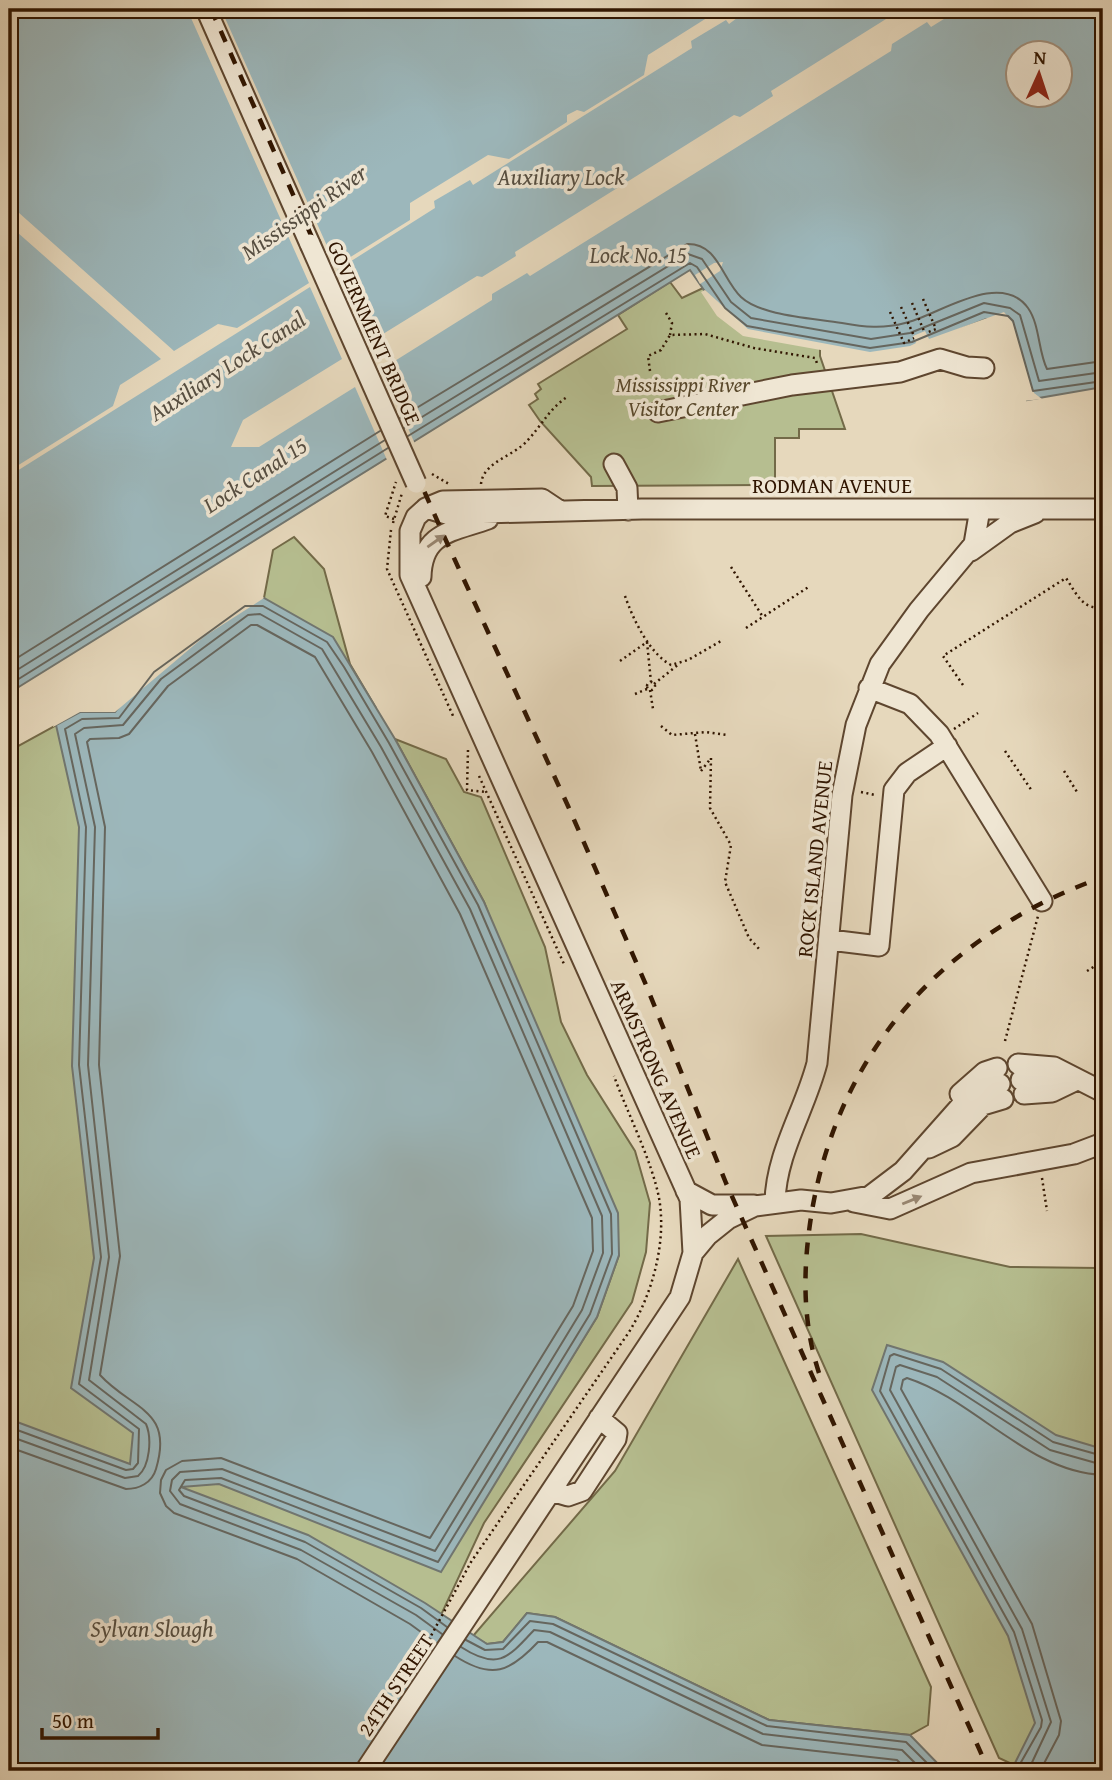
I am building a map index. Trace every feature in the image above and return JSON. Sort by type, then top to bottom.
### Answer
[{"type":"street","name":"GOVERNMENT BRIDGE","points":[[206,9],[426,508]]},
{"type":"street","points":[[658,412],[734,395],[900,372],[940,359],[967,367],[984,368]]},
{"type":"street","points":[[614,464],[627,488],[628,510]]},
{"type":"street","name":"RODMAN AVENUE","points":[[426,508],[443,501],[542,499],[560,511]]},
{"type":"street","name":"RODMAN AVENUE","points":[[426,508],[446,514],[628,510],[1103,509]]},
{"type":"street","name":"ARMSTRONG AVENUE","points":[[426,508],[416,517],[410,530],[410,575],[692,1208],[693,1253],[680,1297],[464,1624]]},
{"type":"street","name":"ROCK ISLAND AVENUE","points":[[775,1202],[783,1157],[811,1085],[817,1062],[847,761],[869,688],[880,664],[977,537],[980,509]]},
{"type":"street","points":[[964,556],[1010,523],[1043,509]]},
{"type":"street","name":"RODMAN AVENUE","points":[[421,603],[421,559],[429,544],[447,534],[505,514]]},
{"type":"street","points":[[869,688],[910,704],[925,717],[947,746],[1042,901]]},
{"type":"street","points":[[830,940],[879,946],[894,790],[907,773],[947,746]]},
{"type":"street","points":[[1077,1080],[1052,1092],[1021,1079],[1044,1064],[1103,1092]]},
{"type":"street","points":[[686,1191],[712,1205],[755,1206],[775,1202],[846,1201],[870,1196],[903,1171],[915,1155],[919,1137],[972,1081],[1000,1084],[952,1137],[915,1155]]},
{"type":"street","points":[[846,1201],[890,1209],[971,1173],[1074,1154],[1103,1143]]},
{"type":"street","points":[[693,1253],[708,1235],[728,1219],[755,1206]]},
{"type":"street","name":"24TH STREET","points":[[365,1771],[464,1624]]},
{"type":"path","points":[[912,303],[925,332],[936,328],[923,299]]},
{"type":"path","points":[[890,312],[904,343],[914,337],[901,307]]},
{"type":"path","points":[[650,371],[648,356],[661,350],[670,335],[672,323],[666,313]]},
{"type":"path","points":[[670,335],[705,334],[754,348],[814,358],[825,382]]},
{"type":"path","points":[[481,488],[482,476],[526,443],[550,409],[567,397]]},
{"type":"path","points":[[450,482],[416,482],[394,519],[387,569],[456,724]]},
{"type":"path","points":[[394,519],[385,516],[395,486]]},
{"type":"path","points":[[731,567],[763,617]]},
{"type":"path","points":[[962,685],[943,656],[1066,578],[1083,603],[1092,608],[1103,607]]},
{"type":"path","points":[[746,628],[810,586]]},
{"type":"path","points":[[625,596],[632,617],[662,660],[671,665],[682,662]]},
{"type":"path","points":[[653,709],[649,690],[653,683],[720,640]]},
{"type":"path","points":[[620,660],[647,642],[653,683]]},
{"type":"path","points":[[635,694],[649,690]]},
{"type":"path","points":[[661,726],[672,735],[727,735]]},
{"type":"path","points":[[695,734],[701,771],[711,758],[710,808],[731,845],[725,882],[749,938],[760,950]]},
{"type":"path","points":[[464,741],[473,761]]},
{"type":"path","points":[[468,750],[467,790],[487,792]]},
{"type":"path","points":[[1005,751],[1032,791]]},
{"type":"path","points":[[477,771],[565,967]]},
{"type":"path","points":[[1064,771],[1077,792]]},
{"type":"path","points":[[855,791],[892,798]]},
{"type":"path","points":[[1004,1041],[1042,901]]},
{"type":"path","points":[[1087,971],[1103,961]]},
{"type":"path","points":[[447,1604],[471,1562],[629,1332],[648,1298],[660,1225],[659,1199],[610,1065]]},
{"type":"path","points":[[1039,1161],[1047,1210]]},
{"type":"green space","name":"Mississippi River Visitor Center","points":[[670,282],[682,298],[703,288],[720,313],[820,346],[820,356],[845,429],[799,429],[799,438],[775,438],[775,485],[592,486],[591,477],[540,421],[529,405],[538,399],[535,394],[541,389],[538,384],[627,329],[618,315]]},
{"type":"green space","points":[[294,537],[324,569],[350,664],[376,708],[264,598],[273,550]]},
{"type":"green space","points":[[80,712],[484,1498],[597,1317],[619,1255],[484,902],[395,739],[446,759],[464,792],[481,797],[545,947],[561,1022],[587,1075],[635,1151],[650,1203],[646,1252],[632,1302],[484,1523],[441,1615],[9,1464],[9,751]]},
{"type":"green space","points":[[1103,1204],[1103,1753],[1014,1765],[999,1758],[766,1236],[861,1234],[1010,1267],[1098,1268]]},
{"type":"green space","points":[[738,1259],[931,1687],[928,1725],[910,1735],[769,1720],[555,1617],[527,1613],[503,1642],[487,1644],[473,1636],[615,1471]]},
{"type":"water","points":[[9,9],[1103,9],[1103,387],[1027,400],[1007,323],[986,319],[914,348],[871,355],[744,333],[720,313],[690,270],[9,693]]},
{"type":"water","name":"Sylvan Slough","points":[[243,598],[264,598],[333,637],[395,739],[484,902],[618,1213],[619,1255],[597,1317],[441,1572],[219,1484],[181,1487],[308,1535],[425,1603],[487,1644],[503,1642],[527,1613],[555,1617],[769,1720],[910,1735],[945,1771],[9,1771],[9,1419],[130,1464],[133,1433],[71,1388],[94,1258],[72,1066],[79,827],[56,725],[80,712],[115,712],[149,667]]},
{"type":"water","points":[[887,1345],[943,1362],[1056,1435],[1103,1449],[1103,1771],[998,1771],[1014,1765],[1035,1723],[1008,1636],[872,1390]]},
{"type":"pier","points":[[187,9],[221,9],[336,266],[410,220],[410,203],[488,155],[509,159],[567,122],[567,115],[577,110],[584,112],[644,75],[648,55],[721,9],[749,9],[729,24],[726,20],[691,41],[692,48],[473,185],[470,180],[434,201],[435,208],[337,270],[370,342],[477,276],[482,277],[516,256],[515,252],[734,115],[740,117],[773,96],[771,91],[902,9],[960,9],[931,27],[927,22],[892,44],[891,51],[530,276],[527,273],[492,294],[492,300],[382,369],[415,444],[161,602],[387,460],[355,387],[259,447],[231,447],[243,420],[342,359],[310,287],[9,476],[9,471],[113,406],[120,385],[161,359],[9,225],[9,204],[174,351],[218,324],[237,328],[309,283]]},
{"type":"pier","points":[[723,262],[720,271],[700,284],[695,275],[714,263]]},
{"type":"pier","points":[[705,290],[748,329],[870,352],[910,346],[916,343],[913,336],[925,331],[929,339],[1004,312],[1013,323],[1034,393],[1042,399],[1023,401],[1004,326],[986,322],[915,352],[871,359],[743,336],[717,316],[701,292]]},
{"type":"pier","points":[[241,595],[261,595],[264,598],[205,636],[115,712],[80,712],[53,727],[54,722],[79,709],[113,708],[147,665]]},
{"type":"railway","points":[[211,9],[448,545],[568,806],[646,985],[726,1183],[989,1771]]},
{"type":"railway","points":[[819,1373],[809,1332],[805,1290],[807,1248],[813,1205],[828,1147],[849,1093],[878,1045],[912,1001],[952,962],[997,929],[1048,900],[1103,877]]},
{"type":"water label","name":"Auxiliary Lock","points":[[561,177]]},
{"type":"water label","name":"Mississippi River","points":[[304,212]]},
{"type":"water label","name":"Lock No. 15","points":[[638,255]]},
{"type":"water label","name":"Auxiliary Lock Canal","points":[[227,366]]},
{"type":"water label","name":"Lock Canal 15","points":[[255,475]]}]
